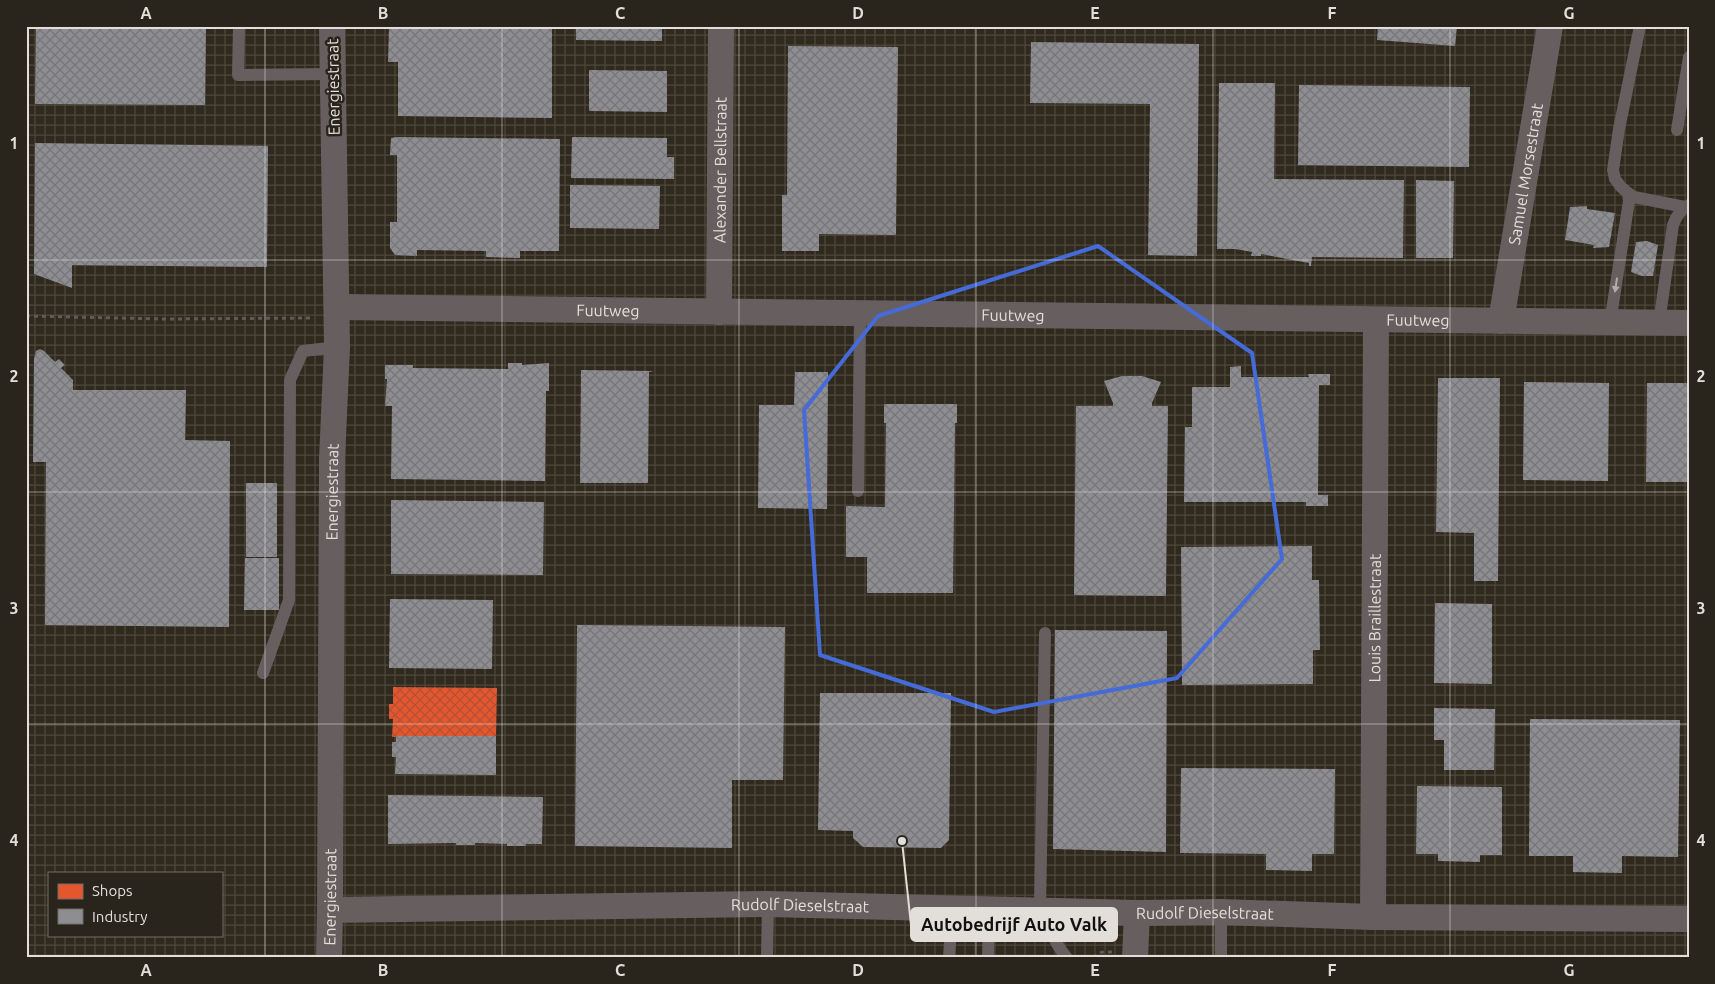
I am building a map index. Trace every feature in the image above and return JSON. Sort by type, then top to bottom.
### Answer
[{"type":"street","name":"Energiestraat","points":[[328,958],[330,910],[332,459],[337,347],[332,26]]},
{"type":"street","name":"Alexander Bellstraat","points":[[719,312],[721,26]]},
{"type":"street","name":"Samuel Morsestraat","points":[[1500,321],[1550,26]]},
{"type":"street","name":"Fuutweg","points":[[337,313],[719,312],[1689,323]]},
{"type":"street","name":"Louis Braillestraat","points":[[1372,917],[1376,320]]},
{"type":"street","name":"Rudolf Dieselstraat","points":[[330,910],[768,904],[1137,913],[1221,912],[1372,917],[1689,919]]},
{"type":"street","points":[[1135,958],[1137,913]]},
{"type":"lane","points":[[239,26],[238,75],[334,74]]},
{"type":"lane","points":[[1640,26],[1619,129],[1613,170],[1615,178],[1621,187],[1634,197],[1687,206]]},
{"type":"lane","points":[[1677,130],[1689,57]]},
{"type":"lane","points":[[1610,322],[1629,201],[1628,193]]},
{"type":"lane","points":[[1659,323],[1672,229],[1676,216],[1687,206]]},
{"type":"lane","points":[[858,491],[860,314]]},
{"type":"lane","points":[[262,673],[289,600],[290,380],[303,351],[337,347]]},
{"type":"lane","points":[[1045,633],[1048,910],[1056,944],[1056,958]]},
{"type":"lane","points":[[767,958],[768,904]]},
{"type":"lane","points":[[949,958],[952,908]]},
{"type":"lane","points":[[988,958],[989,910]]},
{"type":"lane","points":[[1221,912],[1221,958]]},
{"type":"lane","points":[[1056,944],[1067,958]]},
{"type":"path","points":[[26,316],[164,319],[337,313]]},
{"type":"highlighted area","points":[[1098,246],[1252,353],[1282,559],[1177,678],[994,712],[820,655],[804,410],[878,316]]},
{"type":"shaded area","points":[[26,26],[1689,26],[1689,958],[26,958]]},
{"type":"building: Shops","points":[[393,687],[497,688],[496,736],[392,737],[393,719],[389,719],[389,704],[393,704]]},
{"type":"building: Industry","points":[[36,26],[206,26],[205,105],[35,104]]},
{"type":"building: Industry","points":[[389,26],[552,26],[552,118],[398,116],[398,62],[388,62]]},
{"type":"building: Industry","points":[[576,26],[662,26],[662,41],[576,40]]},
{"type":"building: Industry","points":[[1378,26],[1457,26],[1455,46],[1377,40]]},
{"type":"building: Industry","points":[[1031,42],[1199,44],[1197,256],[1148,255],[1150,104],[1030,103]]},
{"type":"building: Industry","points":[[788,46],[898,47],[896,235],[819,234],[819,251],[782,251],[782,195],[787,195]]},
{"type":"building: Industry","points":[[589,70],[667,71],[667,112],[589,111]]},
{"type":"building: Industry","points":[[1219,83],[1275,83],[1274,179],[1404,180],[1403,258],[1312,257],[1311,266],[1309,266],[1309,263],[1261,254],[1261,256],[1251,256],[1252,252],[1235,249],[1217,249]]},
{"type":"building: Industry","points":[[1299,85],[1470,87],[1469,167],[1298,165]]},
{"type":"building: Industry","points":[[572,137],[667,138],[667,157],[674,157],[674,179],[571,178]]},
{"type":"building: Industry","points":[[391,138],[560,139],[559,251],[520,251],[520,258],[486,257],[486,251],[417,250],[417,256],[395,255],[390,248],[390,222],[397,222],[397,155],[390,155]]},
{"type":"building: Industry","points":[[35,143],[268,146],[267,267],[72,265],[72,288],[34,274]]},
{"type":"building: Industry","points":[[1416,180],[1454,181],[1453,258],[1416,258]]},
{"type":"building: Industry","points":[[570,185],[660,186],[659,229],[570,228]]},
{"type":"building: Industry","points":[[1587,206],[1587,209],[1615,213],[1609,247],[1593,248],[1594,245],[1565,240],[1570,207]]},
{"type":"building: Industry","points":[[1647,241],[1658,245],[1653,276],[1642,276],[1631,272],[1636,242]]},
{"type":"building: Industry","points":[[40,349],[55,362],[59,359],[65,365],[61,368],[73,380],[73,390],[186,390],[185,440],[230,441],[229,627],[45,625],[46,462],[33,462],[34,359],[36,351]]},
{"type":"building: Industry","points":[[508,363],[522,363],[522,365],[549,363],[549,391],[546,391],[545,481],[391,479],[392,406],[385,406],[387,379],[385,379],[385,365],[413,365],[413,368],[508,369]]},
{"type":"building: Industry","points":[[1241,366],[1241,377],[1309,377],[1308,374],[1330,374],[1330,385],[1319,385],[1318,495],[1328,495],[1328,506],[1306,506],[1306,502],[1184,502],[1185,427],[1192,427],[1192,387],[1230,387],[1230,367]]},
{"type":"building: Industry","points":[[581,370],[654,371],[649,372],[648,483],[580,483]]},
{"type":"building: Industry","points":[[795,372],[828,372],[827,509],[758,508],[759,405],[794,405]]},
{"type":"building: Industry","points":[[1122,376],[1142,376],[1161,382],[1152,406],[1168,406],[1166,596],[1074,595],[1076,406],[1113,406],[1104,381]]},
{"type":"building: Industry","points":[[1438,378],[1500,378],[1498,581],[1474,581],[1474,533],[1436,532]]},
{"type":"building: Industry","points":[[1524,382],[1609,383],[1608,481],[1523,480]]},
{"type":"building: Industry","points":[[1647,383],[1689,383],[1689,482],[1646,482]]},
{"type":"building: Industry","points":[[884,404],[957,404],[957,423],[955,423],[953,593],[867,593],[867,557],[846,557],[846,506],[885,507],[886,423],[884,423]]},
{"type":"building: Industry","points":[[246,483],[277,483],[277,557],[246,557]]},
{"type":"building: Industry","points":[[391,500],[544,502],[543,575],[391,574]]},
{"type":"building: Industry","points":[[1312,546],[1312,580],[1319,580],[1320,650],[1313,650],[1313,684],[1182,685],[1181,547]]},
{"type":"building: Industry","points":[[245,558],[279,558],[279,610],[244,610]]},
{"type":"building: Industry","points":[[390,599],[493,600],[492,669],[389,668]]},
{"type":"building: Industry","points":[[1435,603],[1492,604],[1492,684],[1434,683]]},
{"type":"building: Industry","points":[[577,625],[785,627],[783,780],[732,780],[732,848],[575,846]]},
{"type":"building: Industry","points":[[1055,630],[1167,631],[1166,852],[1053,849]]},
{"type":"building: Industry","points":[[820,693],[951,693],[949,840],[941,848],[863,847],[853,838],[853,831],[818,830]]},
{"type":"building: Industry","points":[[1434,708],[1495,709],[1494,770],[1444,770],[1444,740],[1434,740]]},
{"type":"building: Industry","points":[[1530,719],[1680,720],[1678,857],[1622,856],[1622,873],[1573,872],[1573,856],[1529,856]]},
{"type":"building: Industry","points":[[396,736],[496,736],[496,775],[395,774],[396,757],[392,757],[392,742],[396,742]]},
{"type":"building: Industry","points":[[1181,768],[1335,769],[1334,854],[1312,854],[1312,871],[1266,870],[1266,854],[1180,853]]},
{"type":"building: Industry","points":[[1417,786],[1502,787],[1502,855],[1480,855],[1480,862],[1438,861],[1438,854],[1416,854]]},
{"type":"building: Industry","points":[[388,795],[543,797],[542,844],[507,846],[507,844],[475,843],[475,845],[456,845],[456,843],[388,844]]},
{"type":"place","name":"Autobedrijf Auto Valk","points":[[902,841]]}]
